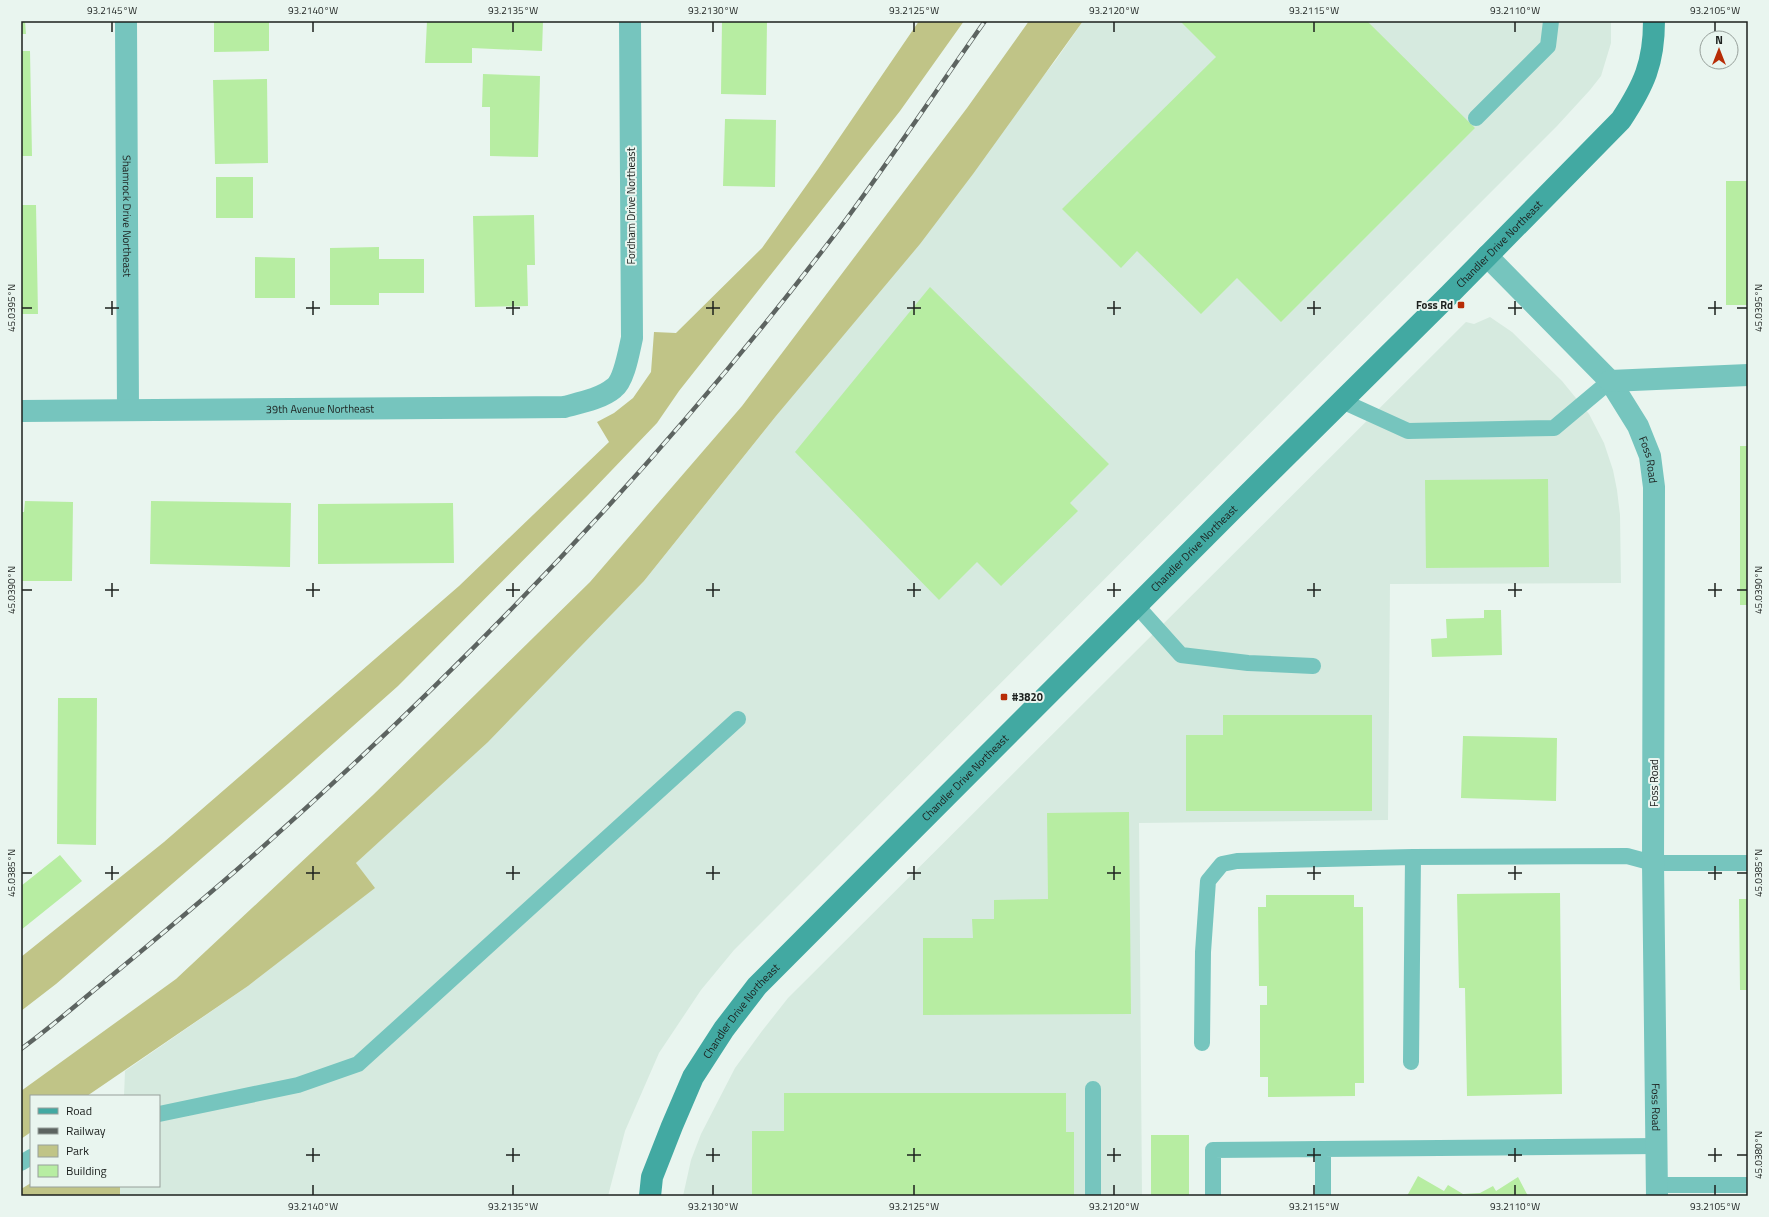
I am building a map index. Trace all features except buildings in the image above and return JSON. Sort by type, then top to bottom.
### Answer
[{"type":"street","name":"Shamrock Drive Northeast","points":[[126,21],[128,410]]},
{"type":"street","name":"Fordham Drive Northeast","points":[[615,388],[626,367],[632,338],[630,21]]},
{"type":"street","name":"Chandler Drive Northeast","points":[[650,1196],[652,1178],[693,1077],[724,1029],[757,986],[1621,120],[1635,99],[1646,77],[1652,54],[1654,21]]},
{"type":"street","name":"Foss Road","points":[[1487,256],[1610,381],[1638,426],[1650,456],[1654,487],[1653,863],[1657,1191]]},
{"type":"street","points":[[1610,381],[1748,376]]},
{"type":"street","name":"39th Avenue Northeast","points":[[21,411],[564,407],[589,400],[615,388]]},
{"type":"lane","points":[[1476,118],[1548,46],[1551,21]]},
{"type":"lane","points":[[1342,401],[1408,431],[1554,428],[1610,381]]},
{"type":"lane","points":[[1137,606],[1181,655],[1248,663],[1313,666]]},
{"type":"lane","points":[[160,1114],[298,1085],[358,1064],[738,719]]},
{"type":"lane","points":[[1202,1043],[1203,952],[1208,881],[1222,864],[1237,861],[1413,857],[1627,856],[1653,863],[1748,863]]},
{"type":"lane","points":[[1411,1062],[1413,857]]},
{"type":"lane","points":[[1093,1089],[1093,1196]]},
{"type":"lane","points":[[1213,1196],[1214,1150],[1657,1146]]},
{"type":"lane","points":[[1322,1196],[1323,1149]]},
{"type":"lane","points":[[21,1163],[30,1158]]},
{"type":"lane","points":[[1657,1191],[1748,1185]]},
{"type":"shaded area","points":[[1083,21],[1611,21],[1611,43],[1601,76],[1557,126],[734,950],[701,990],[659,1053],[625,1131],[608,1196],[120,1196],[120,1187],[160,1187],[160,1095],[124,1095],[125,1071],[248,986],[374,888],[356,863],[420,803],[644,581],[1056,60]]},
{"type":"shaded area","points":[[1490,317],[1512,332],[1562,381],[1589,414],[1604,443],[1613,470],[1617,490],[1620,515],[1621,583],[1390,584],[1388,820],[1139,823],[1142,1196],[683,1196],[691,1160],[701,1134],[735,1068],[788,998],[1466,322],[1474,324]]},
{"type":"green space","points":[[919,21],[964,21],[900,111],[679,391],[657,423],[588,495],[398,686],[289,783],[56,984],[21,1011],[21,957],[164,842],[459,586],[609,442],[597,422],[614,413],[633,398],[651,372],[654,332],[676,333],[762,248]]},
{"type":"green space","points":[[1029,21],[1083,21],[973,174],[920,244],[776,416],[644,581],[488,742],[356,863],[375,888],[248,986],[88,1095],[30,1095],[30,1133],[21,1139],[21,1091],[176,979],[373,795],[590,582],[742,406],[967,108]]},
{"type":"green space","points":[[30,1184],[30,1187],[120,1187],[120,1196],[21,1196],[21,1189]]},
{"type":"railway","points":[[21,1049],[63,1016],[199,902],[336,781],[414,707],[564,554],[708,393],[776,310],[842,225],[985,21]]},
{"type":"place","name":"Foss Rd","points":[[1461,305]]},
{"type":"place","name":"#3820","points":[[1004,697]]}]
